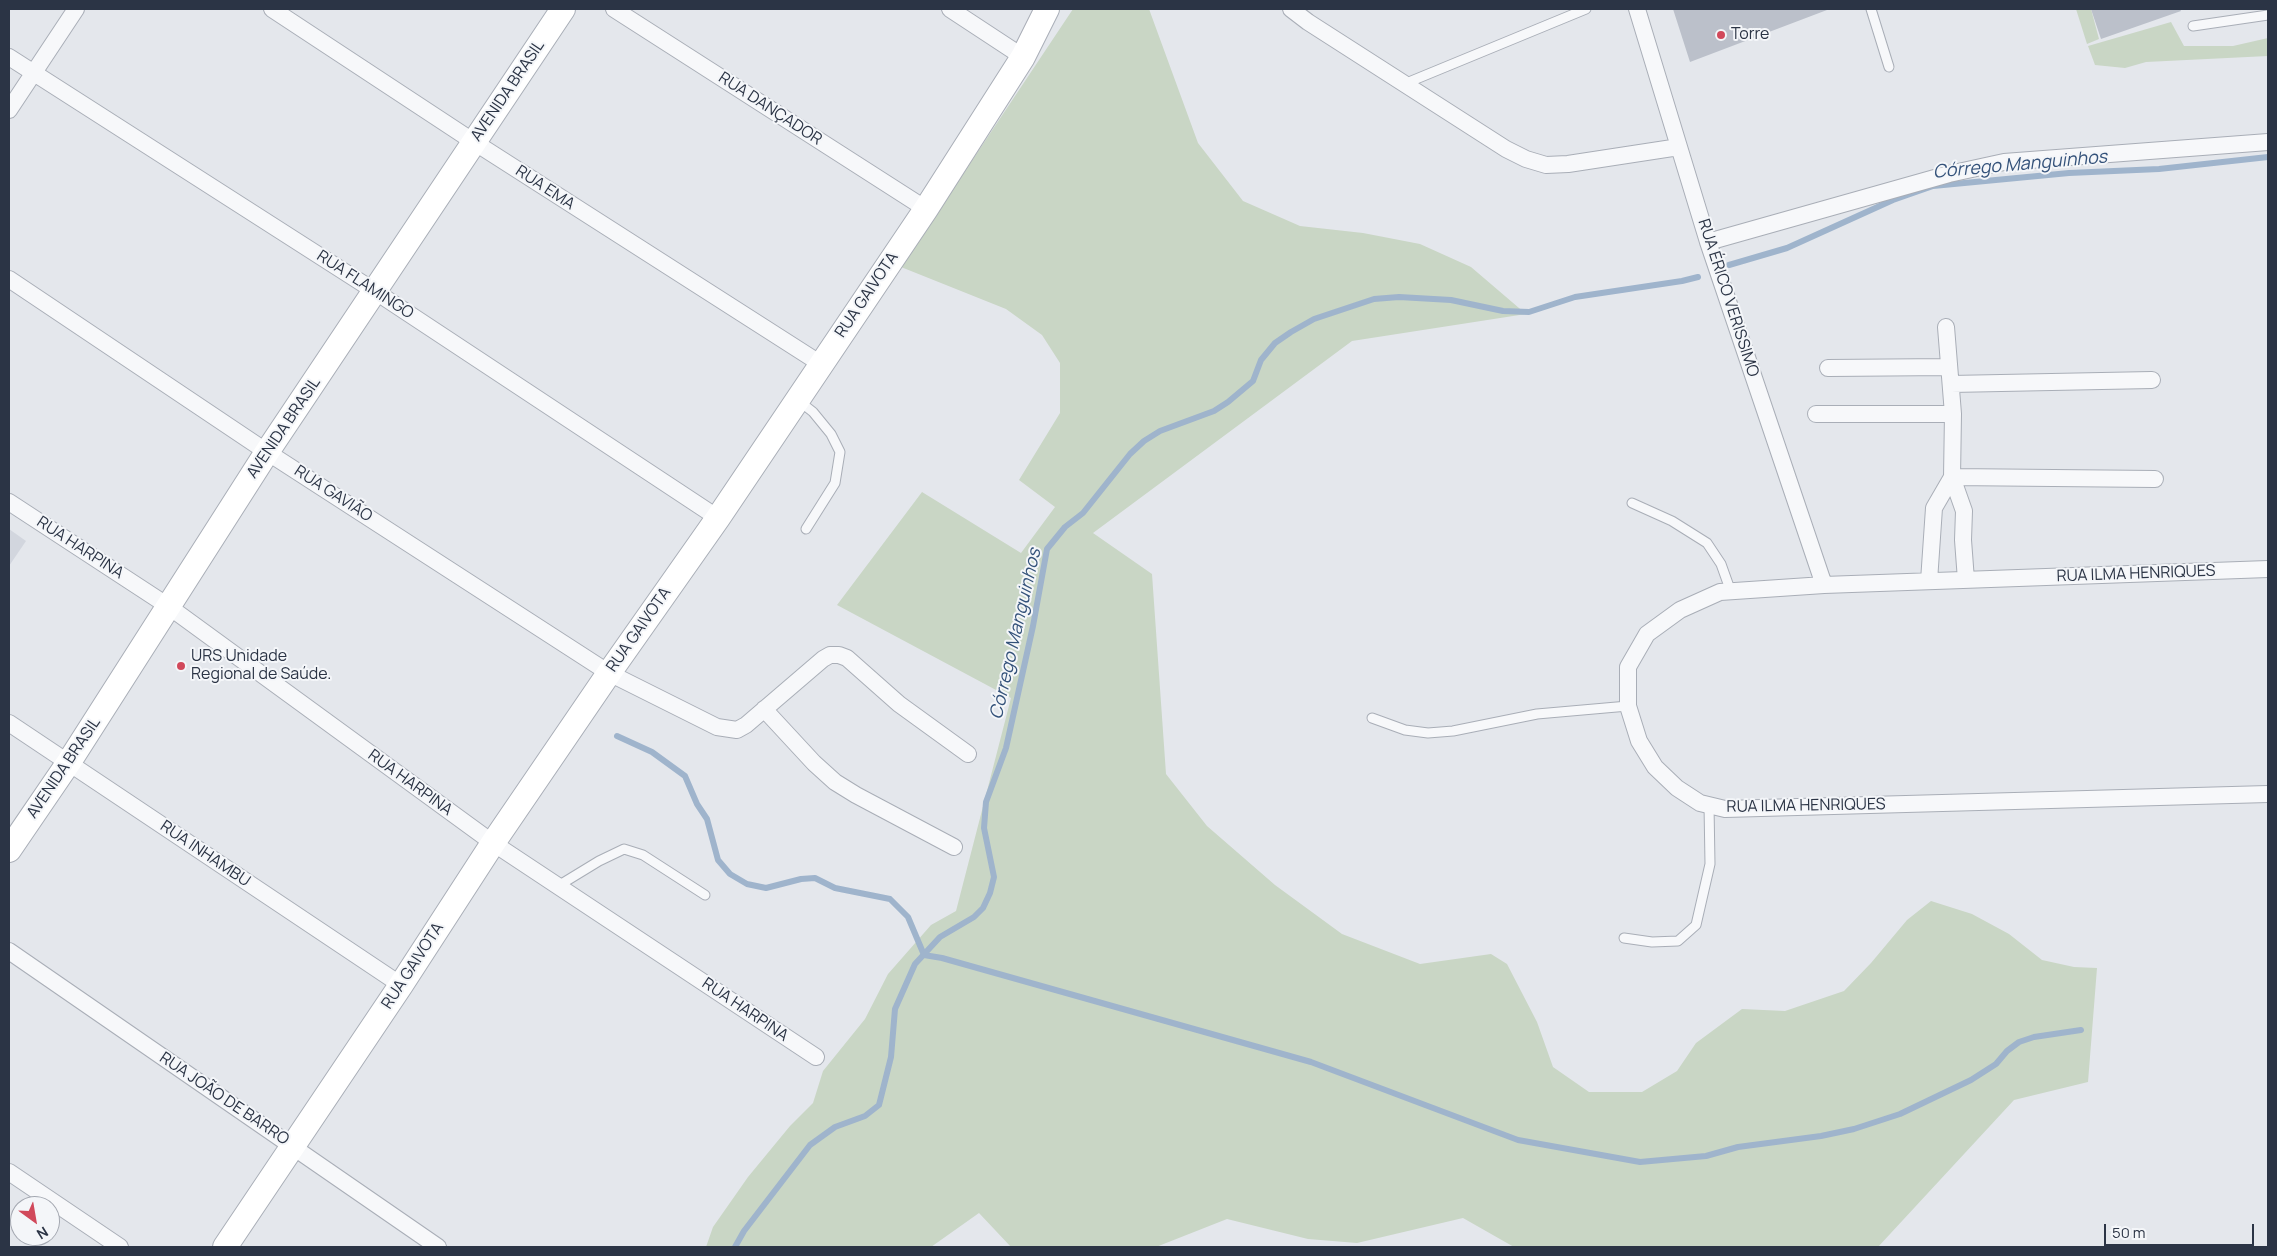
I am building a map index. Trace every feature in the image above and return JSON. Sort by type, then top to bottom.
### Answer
[{"type":"street","points":[[9,110],[76,9]]},
{"type":"street","name":"RUA EMA","points":[[272,9],[474,142],[820,364]]},
{"type":"street","name":"AVENIDA BRASIL","points":[[9,850],[69,762],[267,452],[376,292],[563,9]]},
{"type":"street","name":"RUA DANÇADOR","points":[[614,9],[926,210]]},
{"type":"street","points":[[950,9],[1023,58]]},
{"type":"street","name":"RUA GAIVOTA","points":[[225,1247],[401,985],[493,843],[718,518],[820,364],[926,210],[1023,58],[1047,9]]},
{"type":"street","points":[[1290,9],[1506,149],[1546,165],[1568,164],[1679,147]]},
{"type":"street","name":"RUA ÉRICO VERISSIMO","points":[[1637,9],[1710,247],[1824,585]]},
{"type":"street","name":"RUA FLAMINGO","points":[[9,57],[376,292],[718,518]]},
{"type":"street","points":[[1710,247],[1949,174],[2004,162],[2268,142]]},
{"type":"street","name":"RUA GAVIÃO","points":[[9,279],[267,452],[609,673],[726,730],[737,730],[746,725],[823,659],[830,655],[839,655],[847,658],[899,704],[968,754]]},
{"type":"street","points":[[1946,327],[1953,414],[1952,477],[1964,511],[1963,540],[1966,580]]},
{"type":"street","points":[[1828,368],[1949,366]]},
{"type":"street","points":[[1951,384],[2152,380]]},
{"type":"street","points":[[1816,414],[1953,414]]},
{"type":"street","points":[[1952,477],[2155,479]]},
{"type":"street","points":[[1929,581],[1934,508],[1952,477]]},
{"type":"street","name":"RUA HARPINA","points":[[9,502],[168,606],[493,843],[816,1057]]},
{"type":"street","name":"RUA ILMA HENRIQUES","points":[[2268,569],[1824,585],[1720,592],[1680,610],[1647,634],[1628,667],[1628,706],[1639,741],[1655,767],[1677,788],[1700,803],[1725,809],[2268,794]]},
{"type":"street","points":[[764,710],[814,763],[835,782],[856,795],[954,846]]},
{"type":"street","name":"RUA INHAMBU","points":[[9,723],[401,985]]},
{"type":"street","name":"RUA JOÃO DE BARRO","points":[[9,951],[438,1247]]},
{"type":"street","points":[[9,1172],[120,1247]]},
{"type":"lane","points":[[1404,84],[1586,9]]},
{"type":"lane","points":[[1871,9],[1889,67]]},
{"type":"lane","points":[[2193,26],[2268,14]]},
{"type":"lane","points":[[797,399],[813,412],[831,434],[840,452],[835,483],[806,529]]},
{"type":"lane","points":[[1632,502],[1672,521],[1707,543],[1721,564],[1731,592]]},
{"type":"lane","points":[[1372,718],[1405,730],[1428,733],[1453,732],[1537,714],[1628,706]]},
{"type":"lane","points":[[1624,938],[1652,942],[1678,941],[1696,925],[1710,864],[1709,805]]},
{"type":"lane","points":[[558,886],[599,861],[624,849],[643,854],[705,895]]},
{"type":"shaded area","points":[[9,529],[26,541],[9,566]]},
{"type":"green space","points":[[1073,9],[1149,9],[1198,143],[1243,201],[1300,226],[1363,233],[1420,244],[1471,267],[1526,314],[1352,341],[1093,533],[1152,574],[1166,774],[1207,826],[1275,885],[1342,934],[1420,964],[1491,954],[1507,964],[1537,1022],[1553,1067],[1589,1092],[1642,1092],[1677,1071],[1696,1043],[1742,1009],[1785,1011],[1844,991],[1871,963],[1907,920],[1931,901],[1972,914],[2009,934],[2042,960],[2074,967],[2097,968],[2088,1082],[2014,1100],[1878,1247],[1514,1247],[1463,1218],[1357,1243],[1308,1239],[1227,1219],[1156,1247],[1011,1247],[979,1213],[931,1247],[706,1247],[713,1227],[748,1177],[790,1126],[813,1103],[823,1071],[865,1019],[888,974],[931,925],[956,911],[1011,698],[837,605],[922,492],[1021,553],[1055,507],[1019,480],[1060,413],[1060,363],[1042,335],[1006,309],[901,267]]},
{"type":"green space","points":[[2076,9],[2091,9],[2099,39],[2087,44]]},
{"type":"green space","points":[[2171,22],[2184,46],[2233,46],[2268,38],[2268,56],[2146,62],[2125,68],[2095,65],[2088,46]]},
{"type":"building","name":"Torre","points":[[1673,9],[1827,9],[1827,10],[1690,62]]},
{"type":"building","points":[[2091,9],[2180,9],[2181,11],[2101,39]]},
{"type":"waterway","name":"Córrego Manguinhos","points":[[1729,265],[1787,248],[1893,200],[1933,186],[2069,173],[2159,169],[2268,157]]},
{"type":"waterway","name":"Córrego Manguinhos","points":[[735,1247],[744,1231],[810,1145],[835,1127],[865,1116],[879,1105],[891,1057],[895,1009],[915,964],[940,937],[974,917],[983,908],[990,893],[994,877],[984,828],[986,802],[1006,748],[1033,626],[1047,549],[1065,527],[1083,513],[1130,454],[1144,441],[1160,431],[1214,411],[1228,402],[1253,381],[1261,360],[1275,343],[1291,332],[1314,319],[1374,299],[1399,297],[1451,300],[1503,311],[1529,312],[1575,297],[1698,277]]},
{"type":"waterway","points":[[617,736],[652,752],[685,776],[697,804],[707,819],[718,860],[730,874],[747,884],[766,888],[801,879],[815,878],[835,888],[890,899],[908,917],[924,955]]},
{"type":"waterway","points":[[924,955],[942,958],[1311,1062],[1518,1140],[1640,1162],[1706,1156],[1738,1147],[1821,1136],[1854,1129],[1900,1114],[1971,1080],[1996,1064],[2007,1051],[2019,1042],[2034,1037],[2081,1030]]},
{"type":"place","name":"Torre","points":[[1721,35]]},
{"type":"place","name":"URS Unidade Regional de Saúde.","points":[[181,666]]}]
